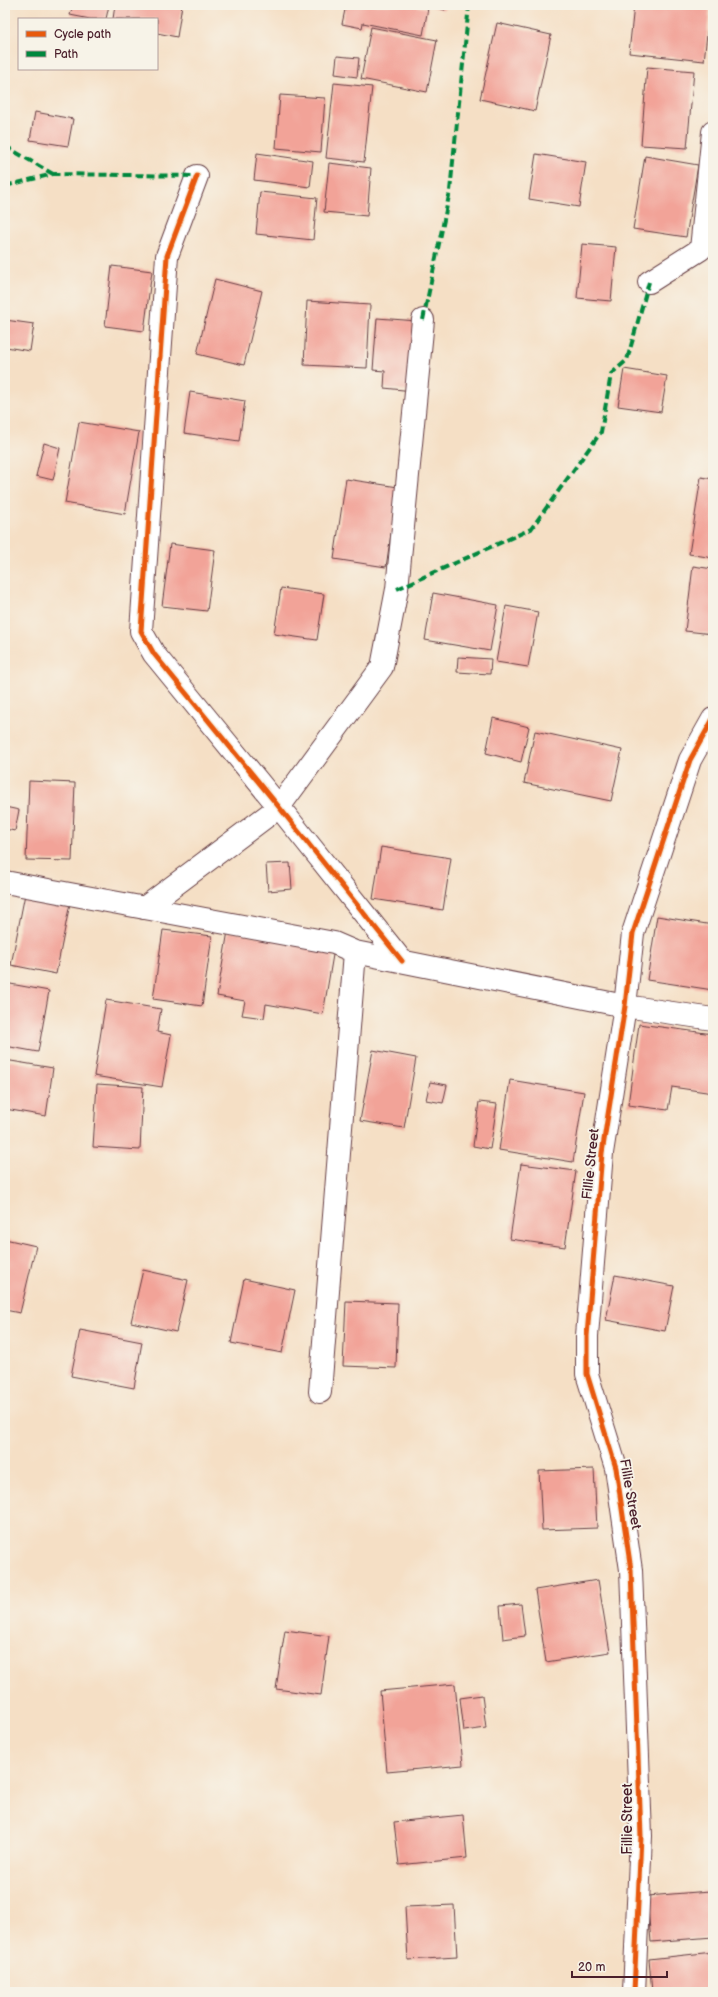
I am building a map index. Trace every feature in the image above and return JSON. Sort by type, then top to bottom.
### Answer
[{"type":"street","points":[[649,282],[701,249],[713,132]]},
{"type":"street","points":[[197,176],[167,256],[141,631],[154,654],[402,961]]},
{"type":"street","points":[[144,908],[279,807],[382,667],[397,589],[423,320]]},
{"type":"street","name":"Fillie Street","points":[[634,1992],[641,1836],[631,1570],[616,1468],[587,1374],[587,1336],[602,1153],[625,1006],[633,932],[690,760],[713,719]]},
{"type":"street","points":[[5,882],[334,944],[355,952],[625,1006],[713,1019]]},
{"type":"street","points":[[320,1392],[355,952]]},
{"type":"building","points":[[73,5],[109,5],[106,18],[85,18],[70,15]]},
{"type":"building","points":[[115,5],[182,5],[177,37],[158,33],[158,18],[113,18]]},
{"type":"building","points":[[346,5],[409,5],[428,8],[423,35],[363,23],[362,28],[342,24]]},
{"type":"building","points":[[426,5],[446,5],[445,10]]},
{"type":"building","points":[[634,5],[690,5],[710,7],[704,61],[629,53]]},
{"type":"building","points":[[497,23],[551,35],[535,111],[480,99]]},
{"type":"building","points":[[371,27],[437,40],[427,92],[361,79]]},
{"type":"building","points":[[337,56],[359,58],[357,77],[335,74]]},
{"type":"building","points":[[647,67],[694,71],[687,148],[641,145]]},
{"type":"building","points":[[334,83],[372,87],[364,162],[326,158]]},
{"type":"building","points":[[280,95],[325,98],[321,152],[276,148]]},
{"type":"building","points":[[35,112],[73,119],[68,146],[30,140]]},
{"type":"building","points":[[257,153],[313,161],[310,187],[254,180]]},
{"type":"building","points":[[536,154],[586,162],[579,207],[529,199]]},
{"type":"building","points":[[645,156],[698,165],[686,237],[633,229]]},
{"type":"building","points":[[329,163],[371,168],[367,216],[324,212]]},
{"type":"building","points":[[260,192],[317,198],[313,240],[256,234]]},
{"type":"building","points":[[582,244],[616,247],[611,301],[577,298]]},
{"type":"building","points":[[112,266],[152,271],[144,331],[105,326]]},
{"type":"building","points":[[215,279],[262,291],[244,365],[197,354]]},
{"type":"building","points":[[307,301],[370,305],[367,368],[304,365]]},
{"type":"building","points":[[377,318],[418,321],[413,391],[384,388],[385,371],[373,370]]},
{"type":"building","points":[[5,320],[34,324],[30,351],[6,347],[7,337],[5,337]]},
{"type":"building","points":[[624,369],[667,376],[661,412],[618,406]]},
{"type":"building","points":[[190,392],[245,401],[239,441],[184,433]]},
{"type":"building","points":[[79,422],[139,432],[125,514],[65,503]]},
{"type":"building","points":[[44,443],[60,448],[53,480],[36,476]]},
{"type":"building","points":[[701,477],[713,479],[713,558],[689,554]]},
{"type":"building","points":[[346,479],[398,487],[386,567],[334,559]]},
{"type":"building","points":[[170,544],[215,550],[207,611],[162,606]]},
{"type":"building","points":[[693,566],[713,569],[713,634],[685,631]]},
{"type":"building","points":[[281,588],[324,594],[317,640],[274,634]]},
{"type":"building","points":[[433,593],[498,605],[490,651],[425,640]]},
{"type":"building","points":[[506,606],[538,612],[528,667],[496,662]]},
{"type":"building","points":[[458,657],[491,659],[490,674],[457,672]]},
{"type":"building","points":[[493,718],[529,727],[521,762],[486,753]]},
{"type":"building","points":[[535,731],[622,750],[611,801],[524,783]]},
{"type":"building","points":[[29,781],[75,783],[72,861],[26,860]]},
{"type":"building","points":[[5,807],[19,810],[15,831],[5,829]]},
{"type":"building","points":[[381,847],[451,858],[443,910],[373,899]]},
{"type":"building","points":[[290,863],[292,889],[268,891],[266,864]]},
{"type":"building","points":[[26,889],[71,898],[56,974],[11,965]]},
{"type":"building","points":[[657,916],[713,925],[713,990],[647,980]]},
{"type":"building","points":[[163,930],[212,936],[202,1006],[153,999]]},
{"type":"building","points":[[228,931],[334,949],[323,1014],[266,1004],[264,1018],[242,1015],[245,1001],[217,996]]},
{"type":"building","points":[[5,983],[49,991],[38,1052],[5,1046]]},
{"type":"building","points":[[106,1000],[161,1009],[157,1032],[171,1035],[162,1087],[94,1076]]},
{"type":"building","points":[[639,1024],[713,1034],[713,1093],[672,1087],[668,1110],[628,1105]]},
{"type":"building","points":[[373,1050],[416,1058],[404,1128],[360,1121]]},
{"type":"building","points":[[5,1060],[53,1068],[46,1116],[5,1109]]},
{"type":"building","points":[[510,1080],[584,1092],[573,1162],[499,1150]]},
{"type":"building","points":[[430,1082],[447,1085],[443,1103],[426,1100]]},
{"type":"building","points":[[97,1084],[143,1087],[140,1150],[93,1147]]},
{"type":"building","points":[[479,1102],[497,1104],[490,1149],[473,1146]]},
{"type":"building","points":[[521,1164],[576,1171],[565,1247],[510,1239]]},
{"type":"building","points":[[5,1239],[36,1246],[20,1313],[5,1310]]},
{"type":"building","points":[[143,1270],[188,1280],[176,1332],[131,1322]]},
{"type":"building","points":[[615,1275],[674,1286],[665,1331],[606,1320]]},
{"type":"building","points":[[244,1279],[295,1290],[282,1353],[231,1343]]},
{"type":"building","points":[[346,1301],[398,1303],[396,1368],[343,1366]]},
{"type":"building","points":[[80,1330],[142,1342],[134,1388],[71,1376]]},
{"type":"building","points":[[594,1469],[597,1528],[542,1530],[539,1471]]},
{"type":"building","points":[[598,1580],[610,1652],[546,1662],[535,1590]]},
{"type":"building","points":[[521,1604],[525,1636],[503,1639],[500,1606]]},
{"type":"building","points":[[285,1630],[329,1636],[321,1695],[276,1689]]},
{"type":"building","points":[[455,1684],[463,1765],[387,1772],[380,1691]]},
{"type":"building","points":[[482,1695],[486,1728],[464,1731],[460,1698]]},
{"type":"building","points":[[463,1815],[467,1858],[399,1865],[394,1822]]},
{"type":"building","points":[[710,1891],[713,1937],[651,1942],[647,1896]]},
{"type":"building","points":[[454,1905],[457,1957],[408,1960],[405,1907]]},
{"type":"building","points":[[713,1952],[713,1992],[652,1992],[649,1959]]},
{"type":"marked path","points":[[423,320],[450,191],[469,5]]},
{"type":"marked path","points":[[5,146],[53,174]]},
{"type":"marked path","points":[[5,186],[53,174],[197,176]]},
{"type":"marked path","points":[[397,589],[531,529],[601,432],[611,374],[627,360],[649,282]]},
{"type":"cycle path","points":[[197,176],[167,256],[141,631],[154,654],[402,961]]},
{"type":"cycle path","points":[[634,1992],[641,1836],[631,1570],[616,1468],[587,1374],[587,1336],[602,1153],[625,1006],[633,933],[690,760],[713,719]]}]
